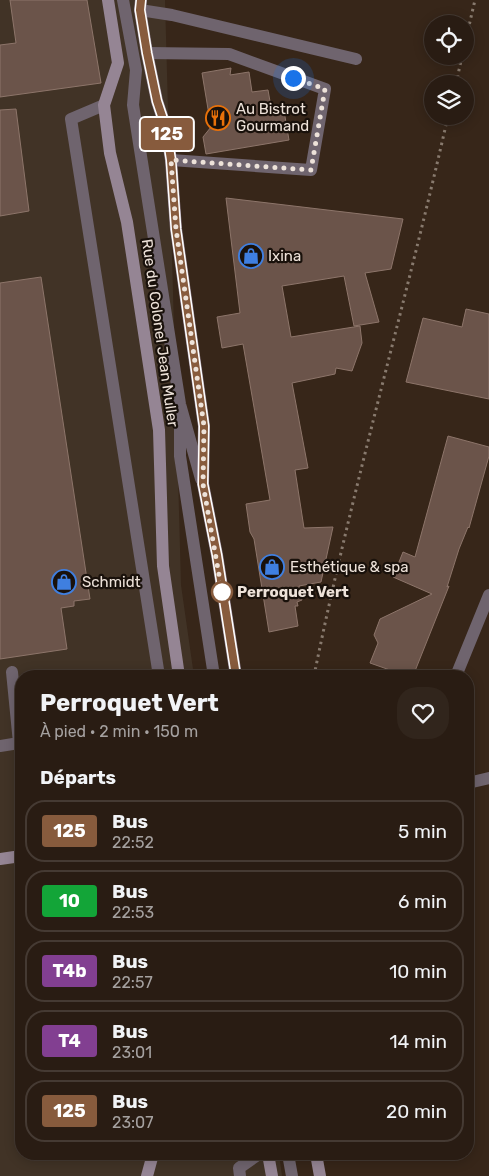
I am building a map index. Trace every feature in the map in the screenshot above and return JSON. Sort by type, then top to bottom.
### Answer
[{"type":"main road","name":"Rue du Colonel Jean Muller","points":[[108,0],[118,63],[104,105],[110,153],[127,222],[159,430],[164,566],[178,670]]},
{"type":"main road","name":"Rue du Colonel Jean Muller","points":[[141,5],[147,53],[157,101],[166,128],[171,160],[176,229],[204,426],[203,484],[217,555],[235,670]]},
{"type":"main road","points":[[0,859],[15,857]]},
{"type":"main road","points":[[147,1176],[151,1160]]},
{"type":"main road","points":[[269,1160],[272,1176]]},
{"type":"main road","points":[[317,1160],[320,1176]]},
{"type":"street","name":"Rue du Colonel Jean Muller","points":[[124,0],[136,70],[133,105],[180,404],[203,484]]},
{"type":"street","points":[[141,5],[356,59]]},
{"type":"street","points":[[147,53],[229,54],[325,89],[311,170],[171,160]]},
{"type":"street","points":[[104,105],[71,119],[158,670]]},
{"type":"street","name":"Rue du Colonel Jean Muller","points":[[180,404],[180,456],[213,670]]},
{"type":"street","points":[[458,670],[489,595]]},
{"type":"street","points":[[12,672],[15,694]]},
{"type":"street","points":[[0,746],[15,744]]},
{"type":"street","points":[[474,782],[489,778]]},
{"type":"street","points":[[240,1176],[239,1168],[250,1160]]},
{"type":"street","points":[[289,1160],[292,1176]]},
{"type":"path","points":[[472,15],[475,0]]},
{"type":"path","points":[[315,670],[330,597],[425,217],[446,125]]},
{"type":"shaded area","points":[[0,0],[165,0],[181,585],[193,670],[15,670],[15,1160],[280,1160],[282,1176],[0,1176]]},
{"type":"building","points":[[10,0],[87,0],[101,83],[0,97],[0,45],[16,43]]},
{"type":"building","points":[[231,68],[230,75],[249,72],[252,92],[268,90],[271,107],[283,105],[289,140],[206,154],[203,137],[211,127],[202,73]]},
{"type":"building","points":[[16,109],[29,211],[0,216],[0,110]]},
{"type":"building","points":[[226,198],[403,219],[391,269],[365,273],[379,322],[354,326],[344,276],[282,286],[291,337],[360,326],[362,343],[352,371],[336,368],[335,374],[292,383],[308,468],[295,470],[304,528],[333,527],[321,582],[299,586],[302,600],[297,602],[298,606],[295,606],[298,626],[269,632],[254,539],[250,532],[246,504],[270,500],[243,344],[222,348],[217,317],[240,313]]},
{"type":"building","points":[[41,277],[90,599],[74,601],[74,606],[61,608],[67,649],[0,659],[0,283]]},
{"type":"building","points":[[466,309],[489,314],[489,399],[406,382],[423,318],[462,327]]},
{"type":"building","points":[[448,436],[489,447],[489,456],[469,528],[459,549],[447,587],[449,586],[415,670],[390,670],[370,663],[378,643],[374,635],[380,619],[432,594],[393,577],[403,552],[415,557]]},
{"type":"bus line","name":"125","points":[[141,0],[140,10],[147,53],[157,101],[166,128],[171,160],[176,229],[204,426],[203,484],[217,555],[235,670]]},
{"type":"place","name":"Au Bistrot Gourmand","points":[[218,118]]},
{"type":"place","name":"Ixina","points":[[251,256]]},
{"type":"place","name":"Esthétique & spa","points":[[272,567]]},
{"type":"place","name":"Schmidt","points":[[64,582]]},
{"type":"place","name":"Perroquet Vert","points":[[222,592]]},
{"type":"route","points":[[222,592],[203,484],[204,426],[176,229],[171,160],[311,170],[325,89],[293,78]]}]
